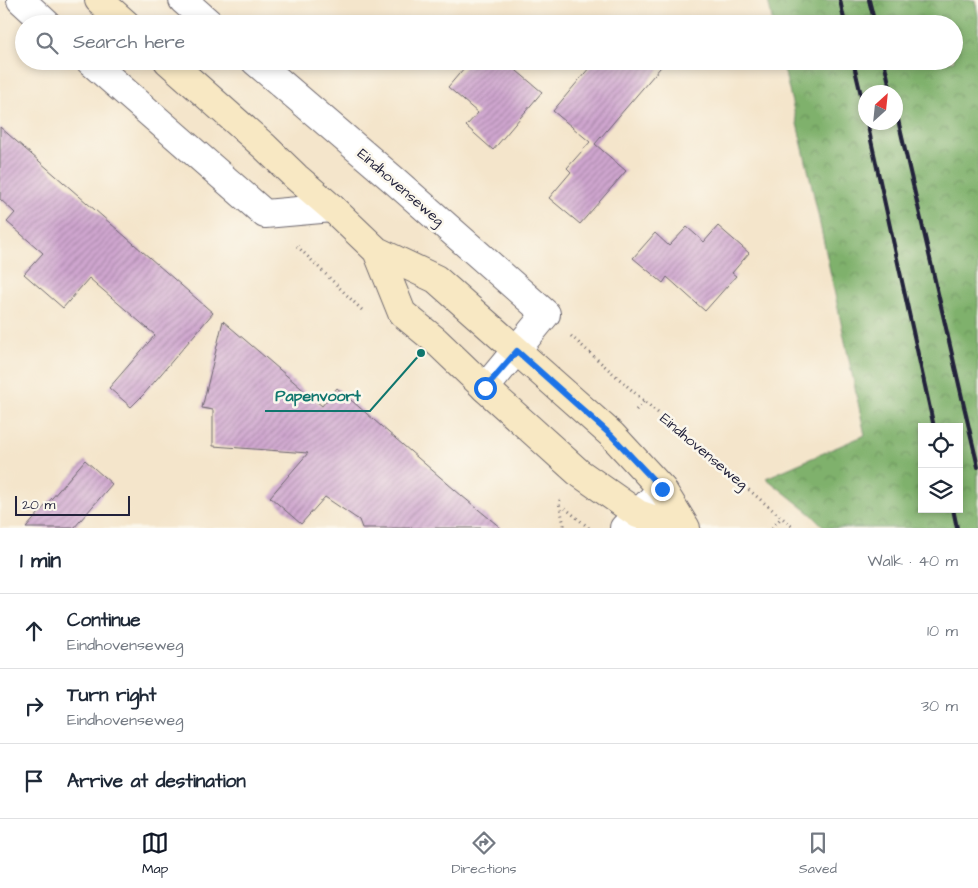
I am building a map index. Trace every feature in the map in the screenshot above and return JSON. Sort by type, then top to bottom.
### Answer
[{"type":"main road","points":[[99,0],[116,15]]},
{"type":"main road","points":[[178,70],[265,147],[296,178],[332,208],[377,251],[436,280],[612,436],[662,489],[686,528]]},
{"type":"main road","points":[[377,251],[402,313],[435,340],[631,521],[679,528]]},
{"type":"street","points":[[182,0],[200,15]]},
{"type":"street","points":[[100,70],[265,214],[332,208]]},
{"type":"street","name":"Eindhovenseweg","points":[[266,70],[395,180],[546,314]]},
{"type":"street","points":[[485,388],[546,314]]},
{"type":"street","points":[[631,521],[662,489]]},
{"type":"path","name":"Eindhovenseweg","points":[[546,314],[644,401],[794,528]]},
{"type":"path","points":[[772,528],[782,517]]},
{"type":"green space","points":[[768,0],[975,0],[978,16],[978,528],[825,528],[811,514],[766,478],[865,435],[811,182],[784,70],[963,70],[963,15],[771,15]]},
{"type":"building","points":[[462,70],[516,70],[542,92],[493,150],[466,126],[478,113],[448,87]]},
{"type":"building","points":[[587,70],[658,70],[595,144],[626,171],[580,224],[549,198],[571,172],[567,168],[590,142],[553,111]]},
{"type":"building","points":[[0,127],[213,313],[131,407],[109,388],[155,335],[89,278],[63,308],[24,274],[43,253],[7,222],[15,213],[0,199]]},
{"type":"building","points":[[718,226],[749,253],[732,273],[736,276],[705,311],[667,277],[663,283],[633,258],[655,233],[669,246],[687,227],[704,242]]},
{"type":"building","points":[[223,321],[322,406],[337,388],[501,528],[362,528],[359,520],[325,497],[301,524],[270,497],[308,453],[213,446],[213,410],[202,408]]},
{"type":"building","points":[[85,460],[112,484],[74,528],[26,528]]},
{"type":"railway","points":[[840,0],[843,15]]},
{"type":"railway","points":[[869,0],[873,15]]},
{"type":"railway","points":[[855,70],[859,85]]},
{"type":"railway","points":[[886,70],[889,85]]},
{"type":"railway","points":[[869,130],[933,423]]},
{"type":"railway","points":[[900,130],[978,467]]},
{"type":"railway","points":[[954,513],[957,528]]},
{"type":"place","name":"Papenvoort","points":[[421,353]]},
{"type":"route","points":[[485,388],[517,351],[612,436],[662,489]]}]
